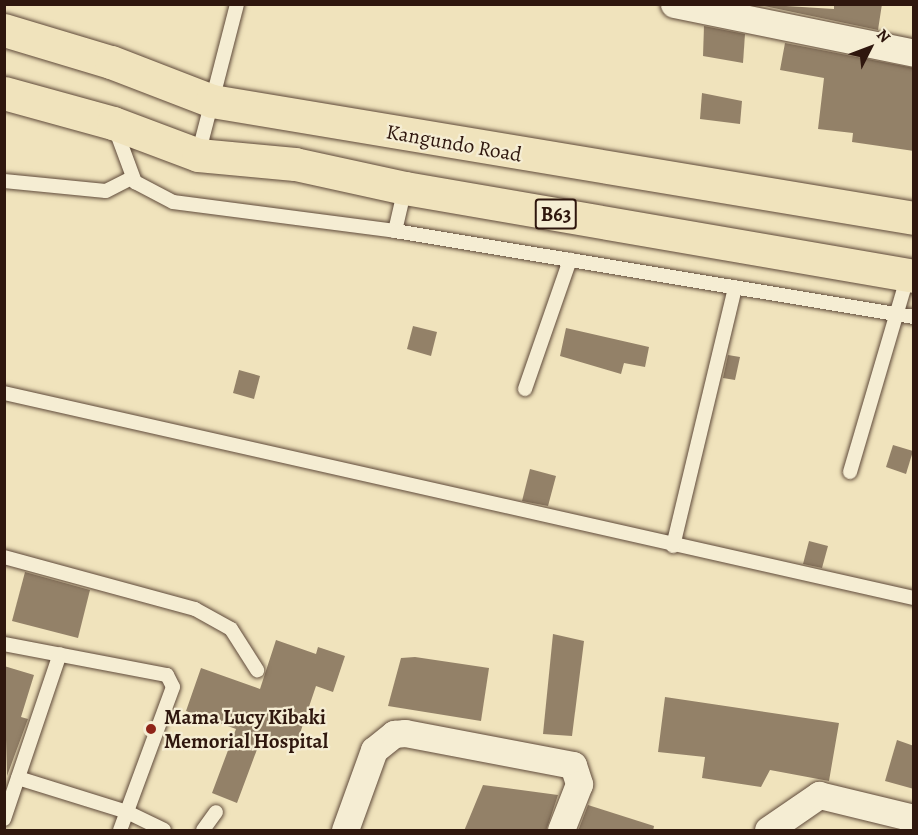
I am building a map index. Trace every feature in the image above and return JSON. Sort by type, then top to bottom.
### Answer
[{"type":"highway","name":"Kangundo Road","points":[[4,30],[111,62],[212,101],[914,218]]},
{"type":"highway","name":"B63","points":[[4,93],[113,123],[198,155],[295,164],[405,188],[911,275]]},
{"type":"street","points":[[674,4],[914,53]]},
{"type":"street","points":[[345,831],[374,750],[383,740],[405,733],[573,765],[579,784],[561,831]]},
{"type":"street","points":[[768,831],[819,795],[914,818]]},
{"type":"lane","points":[[198,155],[237,4]]},
{"type":"lane","points":[[113,123],[133,177],[172,202],[395,231],[907,316]]},
{"type":"lane","points":[[4,181],[106,191],[133,177]]},
{"type":"lane","points":[[395,231],[405,188]]},
{"type":"lane","points":[[525,389],[570,260]]},
{"type":"lane","points":[[850,472],[907,316],[911,275]]},
{"type":"lane","points":[[673,546],[735,287]]},
{"type":"lane","points":[[4,393],[673,546],[914,598]]},
{"type":"lane","points":[[4,557],[195,609],[231,629],[257,670]]},
{"type":"lane","points":[[4,644],[157,670],[173,687],[120,831]]},
{"type":"lane","points":[[4,819],[60,654]]},
{"type":"lane","points":[[18,778],[127,812],[164,831]]},
{"type":"lane","points":[[203,831],[216,812]]},
{"type":"building","points":[[755,4],[834,9],[834,4],[882,4],[878,30]]},
{"type":"building","points":[[704,26],[745,34],[743,63],[703,56]]},
{"type":"building","points":[[785,43],[914,68],[914,151],[852,142],[853,133],[818,129],[824,78],[780,70]]},
{"type":"building","points":[[702,93],[742,101],[740,124],[700,119]]},
{"type":"building","points":[[413,326],[437,332],[431,356],[407,349]]},
{"type":"building","points":[[566,328],[649,347],[645,367],[624,363],[621,374],[560,356]]},
{"type":"building","points":[[728,355],[740,357],[735,380],[723,378]]},
{"type":"building","points":[[239,370],[260,376],[254,399],[233,393]]},
{"type":"building","points":[[893,445],[913,451],[906,474],[886,467]]},
{"type":"building","points":[[530,469],[556,476],[548,506],[522,501]]},
{"type":"building","points":[[809,541],[828,546],[822,568],[803,564]]},
{"type":"building","points":[[25,572],[90,590],[78,638],[12,621]]},
{"type":"building","points":[[553,634],[584,641],[572,736],[543,734]]},
{"type":"building","points":[[276,640],[316,654],[318,647],[345,656],[333,692],[316,686],[295,748],[262,736],[237,803],[212,793],[236,729],[186,711],[201,668],[260,689]]},
{"type":"building","points":[[415,657],[489,668],[481,721],[388,706],[401,658]]},
{"type":"building","points":[[4,666],[34,675],[21,717],[28,719],[7,776]]},
{"type":"building","points":[[665,697],[839,723],[829,781],[770,770],[761,787],[702,778],[705,757],[658,752]]},
{"type":"building","points":[[897,740],[914,746],[914,789],[885,781]]},
{"type":"building","points":[[483,785],[558,795],[546,831],[464,831]]},
{"type":"building","points":[[588,805],[654,826],[653,831],[578,831]]},
{"type":"place","name":"Mama Lucy Kibaki Memorial Hospital","points":[[151,729]]}]
